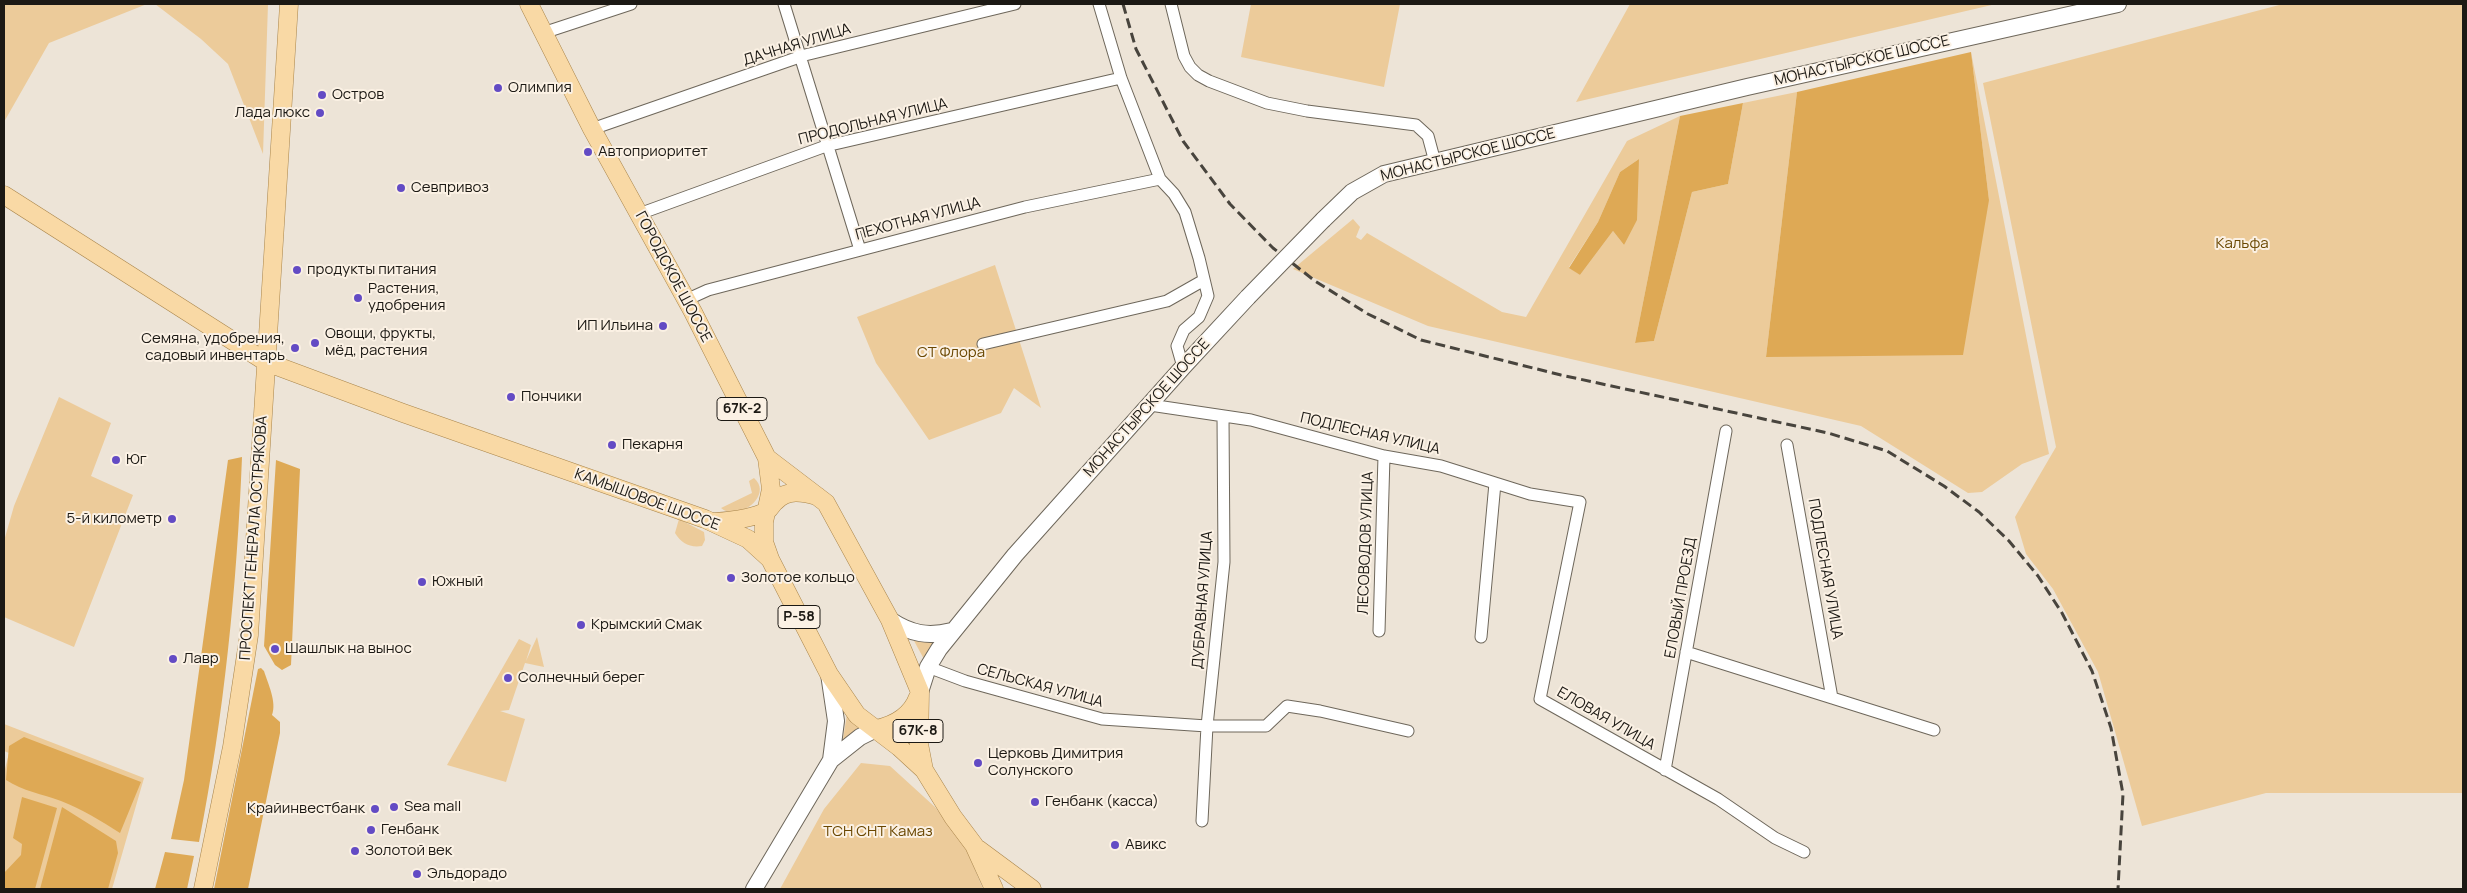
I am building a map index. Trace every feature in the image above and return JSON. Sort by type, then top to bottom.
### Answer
[{"type":"main road","name":"ПРОСПЕКТ ГЕНЕРАЛА ОСТРЯКОВА","points":[[203,889],[232,747],[249,635],[289,4]]},
{"type":"main road","name":"ГОРОДСКОЕ ШОССЕ","points":[[529,4],[592,129],[686,300],[767,458],[772,489],[769,509],[764,522],[764,542],[770,559]]},
{"type":"main road","name":"МОНАСТЫРСКОЕ ШОССЕ","points":[[876,728],[899,721],[916,703],[928,668],[939,648],[1015,554],[1183,366],[1352,192],[1384,174],[1757,85],[2118,4]]},
{"type":"main road","name":"КАМЫШОВОЕ ШОССЕ","points":[[4,196],[266,362],[403,413],[714,522],[748,540],[762,550],[770,559],[829,674],[857,715],[876,728],[924,770],[953,817],[974,846],[994,889]]},
{"type":"main road","points":[[767,458],[826,503],[890,620],[920,692]]},
{"type":"main road","points":[[714,522],[742,518],[769,509],[777,499],[787,494],[798,492],[820,497]]},
{"type":"main road","points":[[890,620],[904,630],[919,635],[936,635],[952,632]]},
{"type":"main road","points":[[829,674],[836,721],[831,760]]},
{"type":"main road","name":"67К-8","points":[[920,692],[919,744],[924,770]]},
{"type":"main road","points":[[754,889],[831,760],[860,737],[876,728]]},
{"type":"main road","name":"КАМЫШОВОЕ ШОССЕ","points":[[974,846],[1032,889]]},
{"type":"street","points":[[543,33],[631,4]]},
{"type":"street","points":[[784,4],[826,146],[860,250]]},
{"type":"street","name":"ДАЧНАЯ УЛИЦА","points":[[592,129],[800,57],[1015,4]]},
{"type":"street","points":[[1100,4],[1121,78],[1160,179],[1174,194],[1185,212],[1208,296],[1200,317],[1184,330],[1177,346],[1183,366]]},
{"type":"street","points":[[1171,4],[1184,56],[1198,76],[1267,103],[1307,111],[1416,125],[1428,136],[1435,162]]},
{"type":"street","name":"ПРОДОЛЬНАЯ УЛИЦА","points":[[639,214],[826,146],[1121,78]]},
{"type":"street","name":"ПЕХОТНАЯ УЛИЦА","points":[[686,300],[708,290],[1025,207],[1160,179]]},
{"type":"street","points":[[983,344],[1167,302],[1204,280]]},
{"type":"street","name":"ПОДЛЕСНАЯ УЛИЦА","points":[[1150,405],[1251,420],[1384,456],[1442,466],[1530,494],[1580,502]]},
{"type":"street","name":"ДУБРАВНАЯ УЛИЦА","points":[[1202,821],[1207,726],[1224,562],[1223,416]]},
{"type":"street","name":"ЕЛОВЫЙ ПРОЕЗД","points":[[1665,770],[1726,431]]},
{"type":"street","name":"ПОДЛЕСНАЯ УЛИЦА","points":[[1787,446],[1832,698]]},
{"type":"street","name":"ЛЕСОВОДОВ УЛИЦА","points":[[1378,631],[1384,456]]},
{"type":"street","points":[[1481,637],[1495,483]]},
{"type":"street","name":"ЕЛОВАЯ УЛИЦА","points":[[1580,502],[1540,699],[1718,799],[1775,838],[1804,852]]},
{"type":"street","points":[[1686,652],[1934,730]]},
{"type":"street","name":"СЕЛЬСКАЯ УЛИЦА","points":[[928,668],[965,681],[1102,719],[1207,726],[1266,726],[1287,706],[1320,711],[1408,731]]},
{"type":"green space","points":[[4,4],[147,4],[49,43],[4,122]]},
{"type":"green space","points":[[155,4],[268,4],[263,154],[228,64],[201,39]]},
{"type":"green space","points":[[1251,4],[1400,4],[1384,87],[1241,57]]},
{"type":"green space","points":[[1630,4],[1996,4],[1576,102]]},
{"type":"green space","name":"Кальфа","points":[[2283,4],[2463,4],[2463,793],[2266,793],[2142,826],[2098,672],[2053,589],[2026,554],[2015,517],[2056,447],[1983,83]]},
{"type":"green space","points":[[1971,52],[2049,454],[2022,464],[1982,492],[1968,493],[1861,426],[1428,326],[1293,269],[1353,219],[1360,227],[1356,237],[1361,240],[1367,233],[1502,312],[1526,317],[1627,141],[1680,116],[1635,343],[1654,341],[1692,192],[1728,184],[1743,103],[1797,92],[1766,357],[1989,200]],"holes":[[[1639,159],[1624,245],[1613,231],[1580,275],[1569,267],[1598,222],[1620,172]]]},
{"type":"green space","name":"СТ Флора","points":[[995,265],[1041,408],[1014,388],[1001,413],[929,440],[876,363],[857,317]]},
{"type":"green space","points":[[59,397],[111,423],[91,476],[133,495],[74,647],[4,617],[4,541],[14,506]]},
{"type":"green space","points":[[754,478],[759,485],[760,492],[757,499],[751,505],[744,510],[736,512],[728,512],[721,508],[752,493],[749,481]]},
{"type":"green space","points":[[679,519],[704,532],[705,540],[702,546],[690,545],[677,537],[675,533]]},
{"type":"green space","name":"Солнечный берег","points":[[537,637],[544,667],[525,663],[509,710],[500,711],[525,719],[506,782],[447,765],[519,639],[531,645],[526,661]]},
{"type":"green space","points":[[913,639],[933,643],[925,661]]},
{"type":"green space","points":[[847,714],[861,729],[842,746]]},
{"type":"green space","points":[[911,721],[913,745],[898,731]]},
{"type":"green space","points":[[4,724],[144,778],[112,889],[4,889],[4,773],[9,753],[4,751]]},
{"type":"green space","name":"ТСН СНТ Камаз","points":[[861,763],[890,766],[935,807],[965,846],[983,889],[780,889],[824,809]]},
{"type":"shaded area","points":[[1971,52],[1989,200],[1963,355],[1766,357],[1797,92]]},
{"type":"shaded area","points":[[1743,103],[1728,184],[1692,192],[1654,341],[1635,343],[1680,116]]},
{"type":"shaded area","points":[[1639,159],[1637,220],[1624,245],[1613,231],[1580,275],[1569,268],[1598,222],[1620,172]]},
{"type":"shaded area","points":[[242,457],[233,602],[216,746],[208,794],[199,842],[171,839],[184,780],[228,460]]},
{"type":"shaded area","points":[[276,460],[300,469],[291,665],[282,670],[275,665],[264,646]]},
{"type":"shaded area","points":[[261,668],[264,671],[271,693],[272,715],[280,722],[280,733],[248,889],[214,889],[258,669]]},
{"type":"shaded area","points":[[24,737],[141,782],[120,833],[61,801],[26,790],[6,780],[9,746]]},
{"type":"shaded area","points":[[22,797],[57,808],[35,889],[4,889],[4,873],[21,855],[22,844],[13,838]]},
{"type":"shaded area","points":[[62,807],[116,841],[118,853],[108,889],[40,889]]},
{"type":"shaded area","points":[[165,852],[194,856],[187,889],[155,889]]},
{"type":"railway","points":[[1123,4],[1136,49],[1183,141],[1230,204],[1273,248],[1315,281],[1368,314],[1421,340],[1561,375],[1828,433],[1887,451],[1944,486],[1979,512],[2009,541],[2038,576],[2062,613],[2092,671],[2111,728],[2123,794],[2118,889]]},
{"type":"place","name":"Олимпия","points":[[498,88]]},
{"type":"place","name":"Остров","points":[[322,95]]},
{"type":"place","name":"Лада люкс","points":[[320,113]]},
{"type":"place","name":"Автоприоритет","points":[[588,152]]},
{"type":"place","name":"Севпривоз","points":[[401,188]]},
{"type":"place","name":"продукты питания","points":[[297,270]]},
{"type":"place","name":"Растения, удобрения","points":[[358,298]]},
{"type":"place","name":"ИП Ильина","points":[[663,326]]},
{"type":"place","name":"Овощи, фрукты, мёд, растения","points":[[315,343]]},
{"type":"place","name":"Семяна, удобрения, садовый инвентарь","points":[[295,348]]},
{"type":"place","name":"Пончики","points":[[511,397]]},
{"type":"place","name":"Пекарня","points":[[612,445]]},
{"type":"place","name":"Юг","points":[[116,460]]},
{"type":"place","name":"5-й километр","points":[[172,519]]},
{"type":"place","name":"Золотое кольцо","points":[[731,578]]},
{"type":"place","name":"Южный","points":[[422,582]]},
{"type":"place","name":"Крымский Смак","points":[[581,625]]},
{"type":"place","name":"Шашлык на вынос","points":[[275,649]]},
{"type":"place","name":"Лавр","points":[[173,659]]},
{"type":"place","name":"Солнечный берег","points":[[508,678]]},
{"type":"place","name":"Церковь Димитрия Солунского","points":[[978,763]]},
{"type":"place","name":"Генбанк (касса)","points":[[1035,802]]},
{"type":"place","name":"Sea mall","points":[[394,807]]},
{"type":"place","name":"Крайинвестбанк","points":[[375,809]]},
{"type":"place","name":"Генбанк","points":[[371,830]]},
{"type":"place","name":"Авикс","points":[[1115,845]]},
{"type":"place","name":"Золотой век","points":[[355,851]]},
{"type":"place","name":"Эльдорадо","points":[[417,874]]}]
